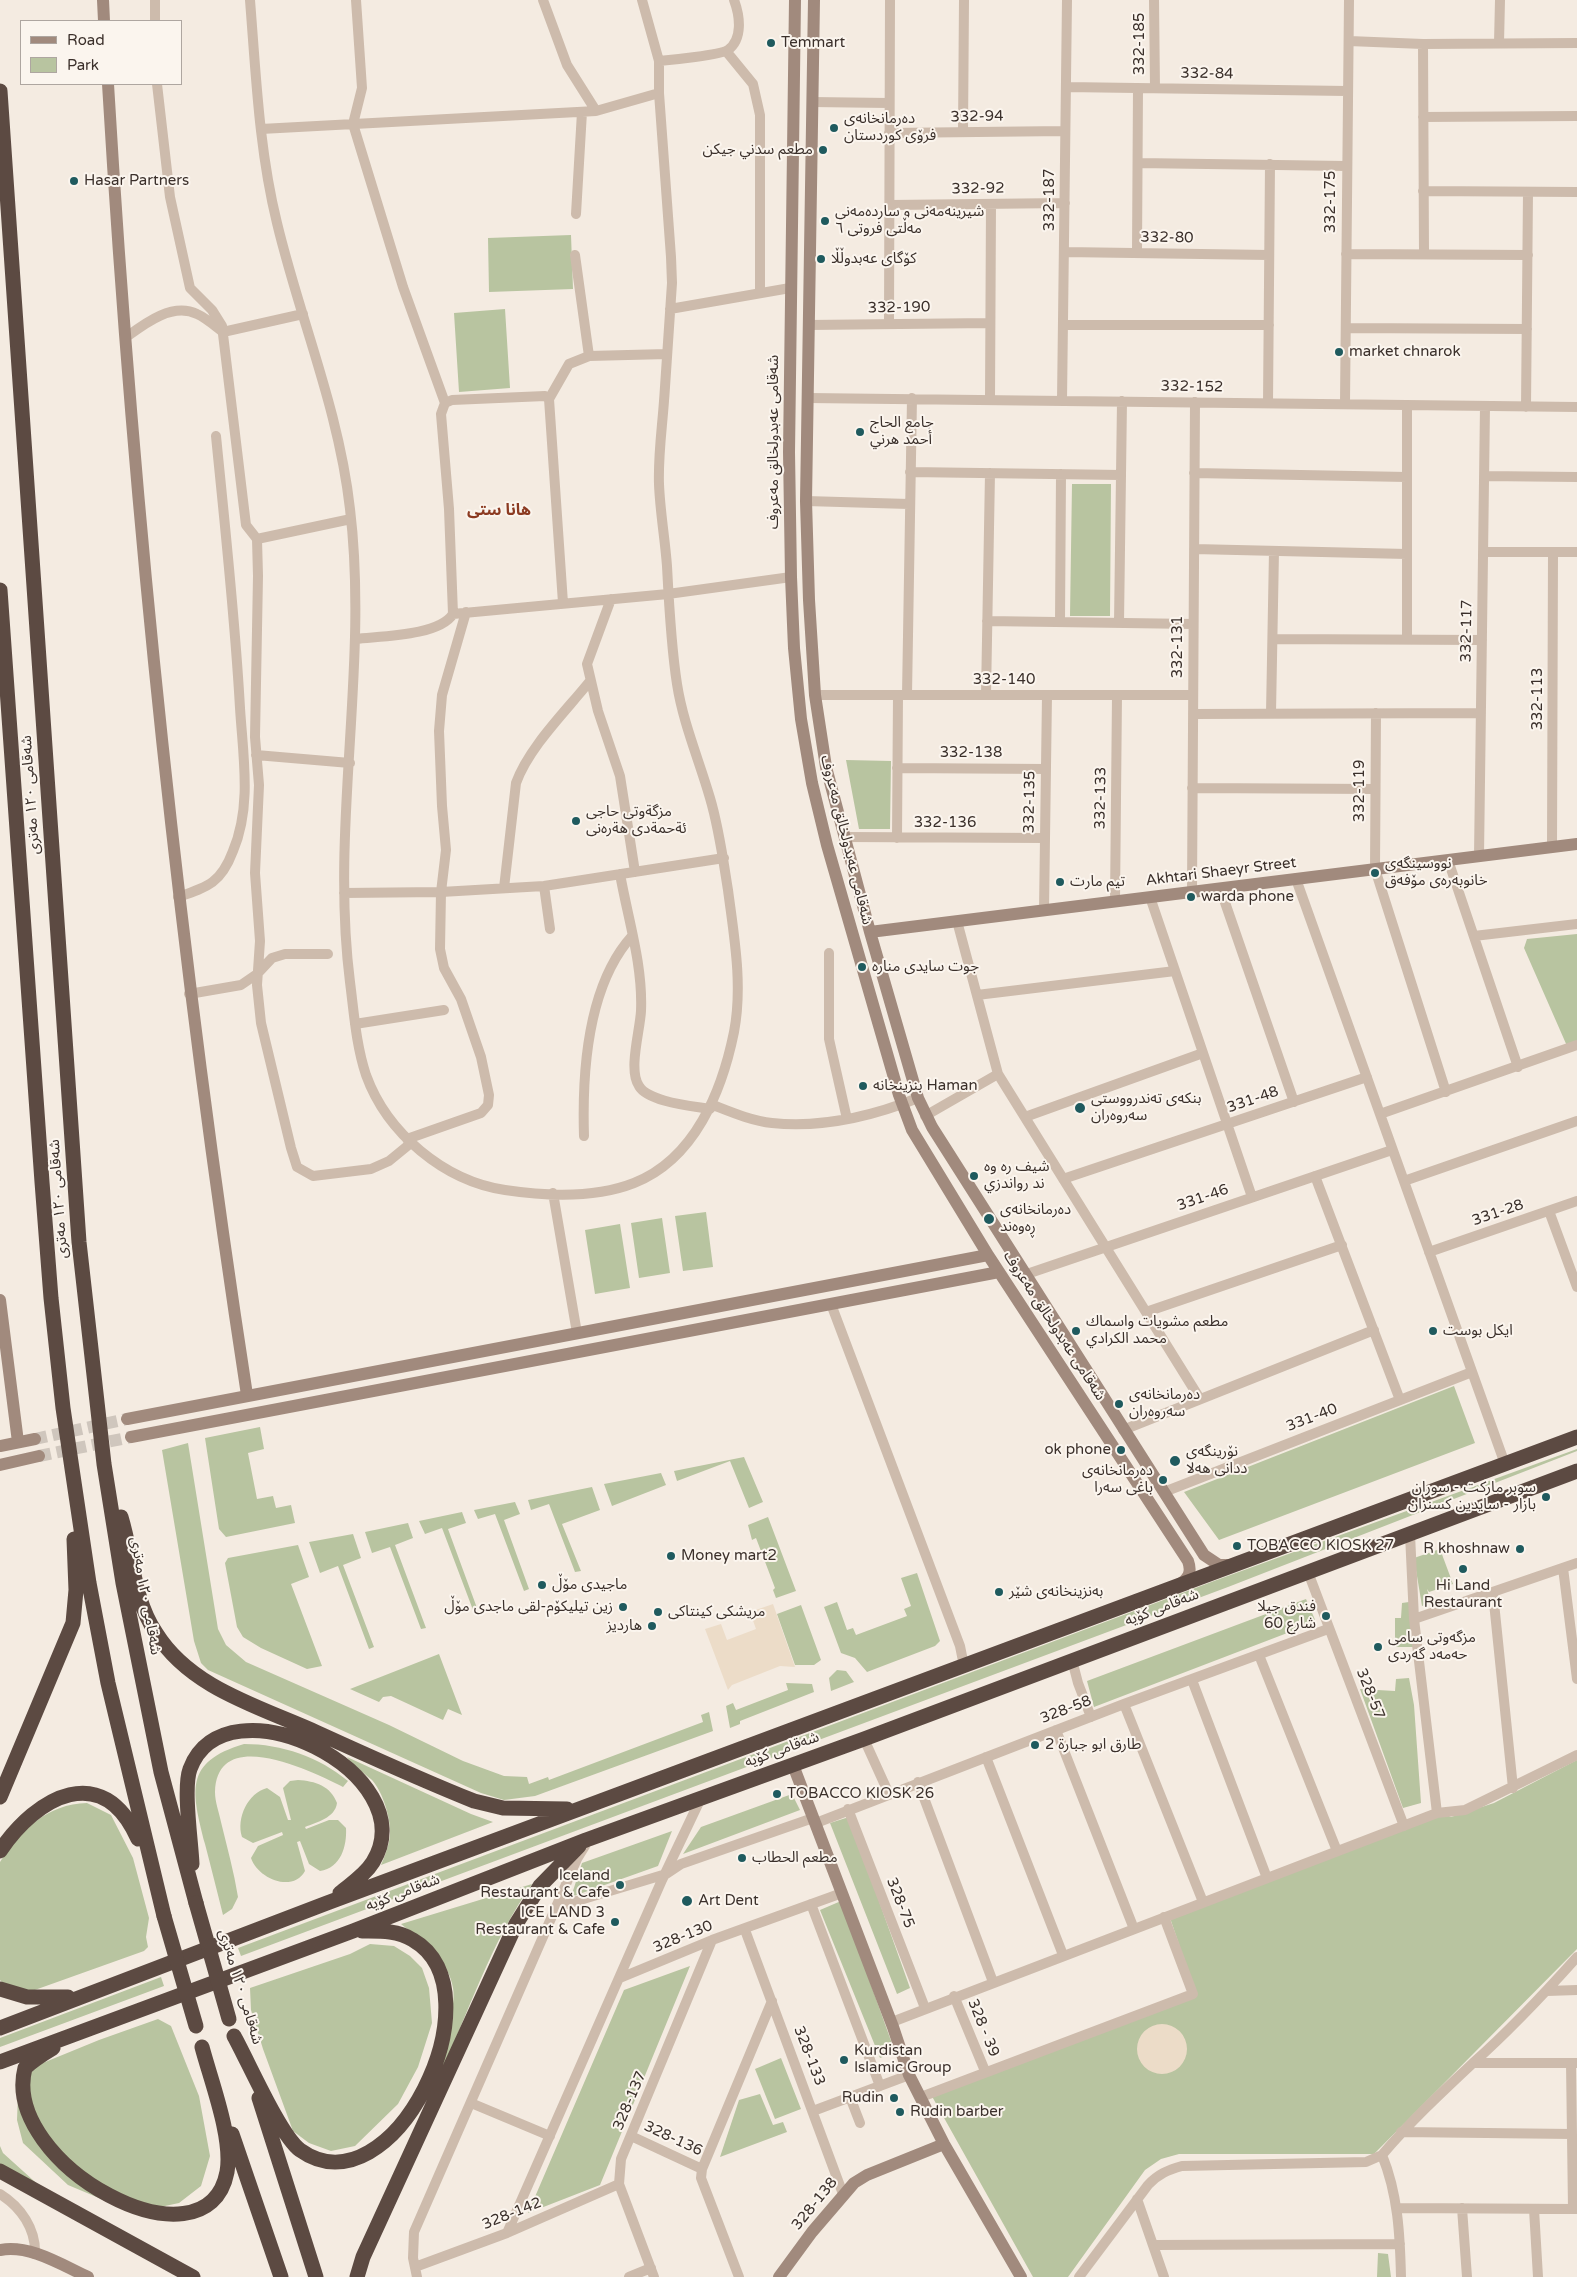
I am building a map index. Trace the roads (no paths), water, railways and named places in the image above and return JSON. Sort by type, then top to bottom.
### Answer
[{"type":"highway","name":"شەقامی ١٢٠ مەتری","points":[[0,91],[79,1242],[104,1464],[123,1583],[161,1772],[195,1901],[234,2036],[262,2106],[316,2277]]},
{"type":"highway","name":"شەقامی ١٢٠ مەتری","points":[[0,590],[51,1298],[73,1483],[108,1683],[162,1909],[202,2047],[281,2277]]},
{"type":"highway","name":"شەقامی کۆیە","points":[[0,2028],[327,1903],[1577,1437]]},
{"type":"highway","points":[[104,1464],[126,1532],[137,1590],[144,1610],[164,1645],[193,1673],[217,1688],[258,1707],[474,1801],[503,1808],[519,1809],[586,1807]]},
{"type":"highway","name":"شەقامی کۆیە","points":[[0,2062],[352,1931],[587,1840],[864,1739],[1577,1471]]},
{"type":"highway","points":[[0,1797],[73,1623],[76,1590],[73,1483]]},
{"type":"highway","points":[[195,1901],[187,1787],[190,1769],[200,1753],[214,1741],[238,1731],[255,1730],[281,1734],[317,1749],[350,1771],[364,1785],[376,1802],[382,1832],[374,1861],[360,1877],[327,1903]]},
{"type":"highway","points":[[0,1851],[18,1828],[51,1800],[76,1794],[101,1798],[118,1809],[130,1823],[138,1840],[162,1909]]},
{"type":"highway","points":[[356,2277],[365,2251],[516,1924],[540,1886],[587,1840]]},
{"type":"highway","points":[[234,2036],[281,2126],[291,2141],[302,2151],[321,2159],[345,2160],[363,2155],[379,2146],[414,2108],[432,2072],[443,2035],[444,1987],[435,1960],[429,1952],[412,1939],[391,1932],[352,1931]]},
{"type":"highway","points":[[0,1989],[27,1997],[80,1997]]},
{"type":"highway","points":[[11,2110],[16,2083],[25,2068],[76,2033]]},
{"type":"highway","points":[[89,2200],[131,2214],[175,2218],[197,2212],[215,2198],[226,2179],[228,2153],[202,2047]]},
{"type":"highway","points":[[0,2171],[193,2277]]},
{"type":"street","points":[[103,0],[104,20]]},
{"type":"street","points":[[155,0],[155,20]]},
{"type":"street","points":[[250,0],[260,129],[276,218],[339,439],[351,519],[355,562],[356,639],[344,893],[346,951],[360,1055],[368,1080],[392,1121],[409,1141],[438,1164],[475,1183],[510,1191],[553,1193],[606,1191],[627,1186],[649,1176],[676,1154],[712,1107],[733,1034],[737,1000],[733,921],[724,858],[714,809],[681,705],[668,594],[659,479],[670,309],[671,257],[659,93],[659,61],[642,0]]},
{"type":"street","points":[[356,0],[362,88],[353,124],[403,287],[445,403],[441,414],[449,509],[452,614],[449,620],[436,628],[356,639]]},
{"type":"street","points":[[542,0],[567,65],[596,111]]},
{"type":"street","points":[[659,61],[726,52],[737,41],[740,15],[734,0]]},
{"type":"street","name":"شەقامی عەبدولخالق مەعروف","points":[[795,0],[790,288],[789,461],[791,577],[797,683],[812,783],[827,846],[902,1104],[912,1130],[988,1255],[1190,1567],[1188,1578],[1172,1589]]},
{"type":"street","name":"شەقامی عەبدولخالق مەعروف","points":[[814,0],[806,501],[809,600],[815,695],[826,767],[870,932],[918,1098],[925,1116],[1024,1275],[1204,1555],[1212,1562],[1228,1566],[1240,1563]]},
{"type":"street","points":[[889,323],[891,205],[889,103],[890,0]]},
{"type":"street","points":[[963,132],[964,0]]},
{"type":"street","name":"332-187","points":[[1062,400],[1067,0]]},
{"type":"street","name":"332-185","points":[[1154,0],[1155,88]]},
{"type":"street","name":"332-175","points":[[1345,403],[1349,0]]},
{"type":"street","points":[[1499,43],[1500,0]]},
{"type":"street","points":[[1349,42],[1423,44],[1577,43]]},
{"type":"street","points":[[1423,44],[1424,254]]},
{"type":"street","points":[[726,52],[753,84],[760,115],[760,293]]},
{"type":"street","points":[[108,85],[125,338],[144,577],[178,897],[216,1195],[248,1395]]},
{"type":"street","points":[[157,85],[170,196],[190,288],[215,314],[222,326],[246,525],[257,538],[256,755],[259,785],[255,873],[260,941],[256,974],[261,1023],[291,1148],[298,1167],[313,1176],[360,1172],[389,1161],[409,1141],[482,1113],[488,1105],[489,1095],[481,1056],[461,999],[448,978],[441,959],[441,892],[446,850],[439,731],[442,695],[466,612]]},
{"type":"street","name":"332-84","points":[[1066,87],[1348,91]]},
{"type":"street","points":[[1137,252],[1138,88]]},
{"type":"street","points":[[260,129],[596,111],[659,93]]},
{"type":"street","points":[[812,102],[889,103]]},
{"type":"street","points":[[576,214],[582,112]]},
{"type":"street","points":[[1423,116],[1577,116]]},
{"type":"street","name":"332-94","points":[[890,133],[1065,131]]},
{"type":"street","points":[[1138,163],[1346,166]]},
{"type":"street","points":[[1268,403],[1270,164]]},
{"type":"street","points":[[1423,191],[1577,192]]},
{"type":"street","points":[[1526,407],[1528,192]]},
{"type":"street","name":"332-92","points":[[891,205],[1065,203]]},
{"type":"street","points":[[990,400],[991,204]]},
{"type":"street","points":[[792,245],[810,246]]},
{"type":"street","name":"332-80","points":[[1065,252],[1269,255]]},
{"type":"street","points":[[575,254],[589,356]]},
{"type":"street","points":[[1346,254],[1528,255]]},
{"type":"street","points":[[670,309],[790,288]]},
{"type":"street","points":[[125,338],[154,318],[172,312],[189,310],[198,314],[223,332],[304,314]]},
{"type":"street","name":"332-190","points":[[809,325],[990,322]]},
{"type":"street","points":[[1063,325],[1269,325]]},
{"type":"street","points":[[1346,328],[1527,329]]},
{"type":"street","points":[[563,603],[549,400],[569,364],[589,356],[667,354]]},
{"type":"street","points":[[445,403],[452,400],[545,396],[549,400]]},
{"type":"street","name":"332-152","points":[[808,398],[1577,407]]},
{"type":"street","points":[[897,838],[897,768],[902,695],[912,398]]},
{"type":"street","points":[[1119,623],[1122,401]]},
{"type":"street","name":"332-131","points":[[1192,892],[1195,402]]},
{"type":"street","points":[[1407,405],[1407,639]]},
{"type":"street","name":"332-117","points":[[1479,856],[1485,406]]},
{"type":"street","points":[[178,897],[206,888],[218,877],[233,853],[242,825],[245,792],[237,655],[216,436]]},
{"type":"street","points":[[910,472],[1121,475]]},
{"type":"street","points":[[986,695],[990,473]]},
{"type":"street","points":[[1194,473],[1407,477]]},
{"type":"street","points":[[1060,622],[1061,474]]},
{"type":"street","points":[[1484,476],[1577,477]]},
{"type":"street","points":[[806,501],[909,504]]},
{"type":"street","points":[[257,538],[351,519]]},
{"type":"street","points":[[1194,549],[1407,554]]},
{"type":"street","points":[[1271,713],[1274,551]]},
{"type":"street","points":[[1483,552],[1577,552]]},
{"type":"street","name":"332-113","points":[[1552,847],[1553,552]]},
{"type":"street","points":[[452,614],[668,594],[791,577]]},
{"type":"street","points":[[611,599],[588,664],[590,681],[620,776],[635,872]]},
{"type":"street","points":[[987,621],[1193,624]]},
{"type":"street","points":[[1273,639],[1482,640]]},
{"type":"street","points":[[504,888],[516,783],[520,772],[536,748],[590,681]]},
{"type":"street","name":"332-140","points":[[815,695],[1193,695]]},
{"type":"street","name":"332-135","points":[[1044,910],[1047,695]]},
{"type":"street","name":"332-133","points":[[1115,901],[1117,695]]},
{"type":"street","name":"332-119","points":[[1376,713],[1374,869],[1446,1092]]},
{"type":"street","points":[[1193,714],[1481,713]]},
{"type":"street","points":[[256,755],[350,762]]},
{"type":"street","name":"332-138","points":[[897,768],[1046,769]]},
{"type":"street","points":[[1192,788],[1375,789]]},
{"type":"street","name":"332-136","points":[[845,837],[1045,838]]},
{"type":"street","name":"Akhtari Shaeyr Street","points":[[870,932],[1577,844]]},
{"type":"street","points":[[344,893],[441,892],[544,886],[724,858]]},
{"type":"street","points":[[1448,860],[1518,1067]]},
{"type":"street","points":[[620,874],[641,987],[638,1039],[634,1064],[638,1086],[648,1096],[712,1107],[770,1123],[814,1123],[847,1119],[871,1114],[918,1098]]},
{"type":"street","points":[[1296,879],[1505,1464]]},
{"type":"street","points":[[544,886],[550,929]]},
{"type":"street","points":[[1220,888],[1294,1102]]},
{"type":"street","points":[[1150,897],[1252,1197]]},
{"type":"street","points":[[957,921],[998,1074],[1200,1399]]},
{"type":"street","points":[[1474,936],[1577,924]]},
{"type":"street","points":[[584,1136],[584,1080],[601,991],[612,962],[632,936]]},
{"type":"street","points":[[829,953],[829,1039],[847,1119]]},
{"type":"street","points":[[190,994],[241,985],[256,974],[272,958],[278,956],[328,954]]},
{"type":"street","points":[[977,995],[1175,971]]},
{"type":"street","points":[[355,1024],[444,1010]]},
{"type":"street","points":[[1380,1114],[1577,1045]]},
{"type":"street","points":[[1025,1117],[1203,1053]]},
{"type":"street","points":[[925,1116],[998,1074]]},
{"type":"street","name":"331-48","points":[[1063,1179],[1367,1077]]},
{"type":"street","points":[[1404,1181],[1577,1121]]},
{"type":"street","name":"331-46","points":[[1024,1275],[1392,1150]]},
{"type":"street","points":[[1316,1176],[1400,1400]]},
{"type":"street","points":[[553,1193],[577,1333]]},
{"type":"street","name":"331-28","points":[[1429,1252],[1577,1201]]},
{"type":"street","points":[[1549,1211],[1576,1281]]},
{"type":"street","points":[[1146,1312],[1342,1245]]},
{"type":"street","points":[[128,1419],[988,1255]]},
{"type":"street","points":[[973,1258],[982,1264],[980,1276]]},
{"type":"street","points":[[131,1437],[999,1272]]},
{"type":"street","points":[[0,1300],[18,1442]]},
{"type":"street","points":[[830,1304],[960,1646],[964,1666]]},
{"type":"street","points":[[626,1324],[630,1341]]},
{"type":"street","points":[[1123,1430],[1374,1330]]},
{"type":"street","name":"331-40","points":[[1164,1492],[1472,1372]]},
{"type":"street","points":[[0,1446],[35,1439]]},
{"type":"street","points":[[0,1463],[39,1456]]},
{"type":"street","points":[[1160,1518],[1174,1508]]},
{"type":"street","points":[[1410,1534],[1414,1619],[1437,1813]]},
{"type":"street","points":[[1414,1619],[1577,1563]]},
{"type":"street","points":[[1563,1568],[1575,1644],[1577,1679]]},
{"type":"street","name":"328-57","points":[[1308,1572],[1404,1826]]},
{"type":"street","points":[[1493,1593],[1513,1788]]},
{"type":"street","name":"328-58","points":[[557,1907],[666,1874],[681,1864],[848,1809],[1328,1629]]},
{"type":"street","points":[[1259,1655],[1337,1852]]},
{"type":"street","points":[[1072,1660],[1078,1684],[1091,1717]]},
{"type":"street","points":[[1192,1680],[1267,1878]]},
{"type":"street","points":[[1124,1704],[1203,1902]]},
{"type":"street","points":[[1056,1730],[1134,1929]]},
{"type":"street","points":[[864,1739],[889,1794]]},
{"type":"street","points":[[892,2022],[954,1996],[1437,1813],[1465,1810],[1577,1755]]},
{"type":"street","points":[[986,1757],[1063,1955]]},
{"type":"street","points":[[793,1765],[892,2022],[909,2075],[944,2144],[1021,2277]]},
{"type":"street","points":[[918,1782],[993,1982]]},
{"type":"street","points":[[507,2233],[700,1800]]},
{"type":"street","name":"328-75","points":[[848,1809],[925,2008]]},
{"type":"street","points":[[416,2272],[414,2232],[587,1840]]},
{"type":"street","name":"328-130","points":[[620,1978],[712,1940],[745,1930],[842,1893]]},
{"type":"street","points":[[811,1904],[880,2086]]},
{"type":"street","points":[[921,2097],[985,2071],[1193,1994],[1164,1917]]},
{"type":"street","name":"328-133","points":[[745,1930],[843,2194]]},
{"type":"street","name":"328-137","points":[[653,2273],[620,2184],[618,2173],[621,2159],[712,1940]]},
{"type":"street","points":[[1079,2277],[1087,2272],[1137,2199],[1158,2175],[1182,2166],[1366,2162],[1382,2155],[1442,2089],[1473,2063],[1547,1991],[1577,1957]]},
{"type":"street","points":[[1547,1991],[1577,1990]]},
{"type":"street","name":"328 - 39","points":[[954,1996],[985,2071]]},
{"type":"street","points":[[739,2277],[701,2178],[702,2169],[772,2001]]},
{"type":"street","points":[[1397,2208],[1575,2209],[1572,2134],[1574,2063],[1473,2063]]},
{"type":"street","points":[[813,2111],[909,2075]]},
{"type":"street","points":[[850,2097],[860,2123]]},
{"type":"street","points":[[471,2103],[550,2136]]},
{"type":"street","points":[[1401,2132],[1572,2134]]},
{"type":"street","name":"328-136","points":[[631,2136],[702,2169]]},
{"type":"street","name":"328-138","points":[[779,2277],[843,2194],[854,2183],[867,2175],[944,2144]]},
{"type":"street","points":[[1382,2155],[1391,2177],[1397,2208],[1401,2277]]},
{"type":"street","name":"328-142","points":[[416,2272],[620,2184]]},
{"type":"street","points":[[0,2194],[12,2203],[26,2220],[35,2238],[35,2254]]},
{"type":"street","points":[[1137,2199],[1164,2277]]},
{"type":"street","points":[[1462,2208],[1467,2277]]},
{"type":"street","points":[[1534,2208],[1538,2277]]},
{"type":"street","points":[[1153,2245],[1400,2244]]},
{"type":"street","points":[[0,2250],[17,2248],[88,2277]]},
{"type":"street","points":[[629,2277],[653,2273]]},
{"type":"tunnel","points":[[35,1439],[127,1419]]},
{"type":"tunnel","points":[[39,1456],[131,1437]]},
{"type":"place","name":"Temmart","points":[[771,43]]},
{"type":"place","name":"دەرمانخانەی فرۆی کوردستان","points":[[834,128]]},
{"type":"place","name":"مطعم سدني جيكن","points":[[823,150]]},
{"type":"place","name":"Hasar Partners","points":[[74,181]]},
{"type":"place","name":"شیرینەمەنی و ساردەمەنی مەڵتی فروتی ٦","points":[[825,221]]},
{"type":"place","name":"کۆگای عەبدوڵڵا","points":[[821,259]]},
{"type":"place","name":"market chnarok","points":[[1339,352]]},
{"type":"place","name":"جامع الحاج أحمد هرني","points":[[860,432]]},
{"type":"place","name":"مزگةوتی حاجی ئةحمةدی هةرەنی","points":[[576,821]]},
{"type":"place","name":"نووسینگەی خانوبەرەی مۆفەق","points":[[1375,873]]},
{"type":"place","name":"تيم مارت","points":[[1060,882]]},
{"type":"place","name":"warda phone","points":[[1191,897]]},
{"type":"place","name":"جوت سايدى مناره","points":[[862,967]]},
{"type":"place","name":"بنزینخانە Haman","points":[[863,1086]]},
{"type":"place","name":"بنکەی تەندرووستی سەروەران","points":[[1080,1108]]},
{"type":"place","name":"شيف ره وه ند رواندزي","points":[[974,1176]]},
{"type":"place","name":"دەرمانخانەی ڕەوەند","points":[[989,1219]]},
{"type":"place","name":"مطعم مشويات واسماك محمد الكرادي","points":[[1076,1331]]},
{"type":"place","name":"ايكل بوست","points":[[1433,1331]]},
{"type":"place","name":"دەرمانخانەی سەروەران","points":[[1119,1404]]},
{"type":"place","name":"ok phone","points":[[1121,1450]]},
{"type":"place","name":"نۆرینگەی ددانی هەلا","points":[[1175,1461]]},
{"type":"place","name":"دەرمانخانەی باغی سەرا","points":[[1163,1480]]},
{"type":"place","name":"سوبر ماركت - سوران بازار - سايدين كسنزان","points":[[1546,1497]]},
{"type":"place","name":"TOBACCO KIOSK 27","points":[[1237,1546]]},
{"type":"place","name":"R khoshnaw","points":[[1520,1549]]},
{"type":"place","name":"Money mart2","points":[[671,1556]]},
{"type":"place","name":"Hi Land Restaurant","points":[[1463,1569]]},
{"type":"place","name":"ماجیدی مۆڵ","points":[[542,1585]]},
{"type":"place","name":"بەنزینخانەی شێر","points":[[999,1592]]},
{"type":"place","name":"زین تیلیکۆم-لقی ماجدی مۆڵ","points":[[623,1607]]},
{"type":"place","name":"مریشکی کینتاکی","points":[[658,1612]]},
{"type":"place","name":"فندق جيلا شارع 60","points":[[1326,1616]]},
{"type":"place","name":"هاردیز","points":[[652,1626]]},
{"type":"place","name":"مزگەوتی سامی حەمەد گەردی","points":[[1378,1647]]},
{"type":"place","name":"طارق ابو جبارة 2","points":[[1035,1745]]},
{"type":"place","name":"TOBACCO KIOSK 26","points":[[777,1794]]},
{"type":"place","name":"مطعم الحطاب","points":[[742,1858]]},
{"type":"place","name":"Iceland Restaurant & Cafe","points":[[620,1885]]},
{"type":"place","name":"Art Dent","points":[[687,1901]]},
{"type":"place","name":"ICE LAND 3 Restaurant & Cafe","points":[[615,1922]]},
{"type":"place","name":"Kurdistan Islamic Group","points":[[844,2060]]},
{"type":"place","name":"Rudin","points":[[894,2098]]},
{"type":"place","name":"Rudin barber","points":[[900,2112]]},
{"type":"district","name":"هانا ستى","points":[[499,511]]}]
